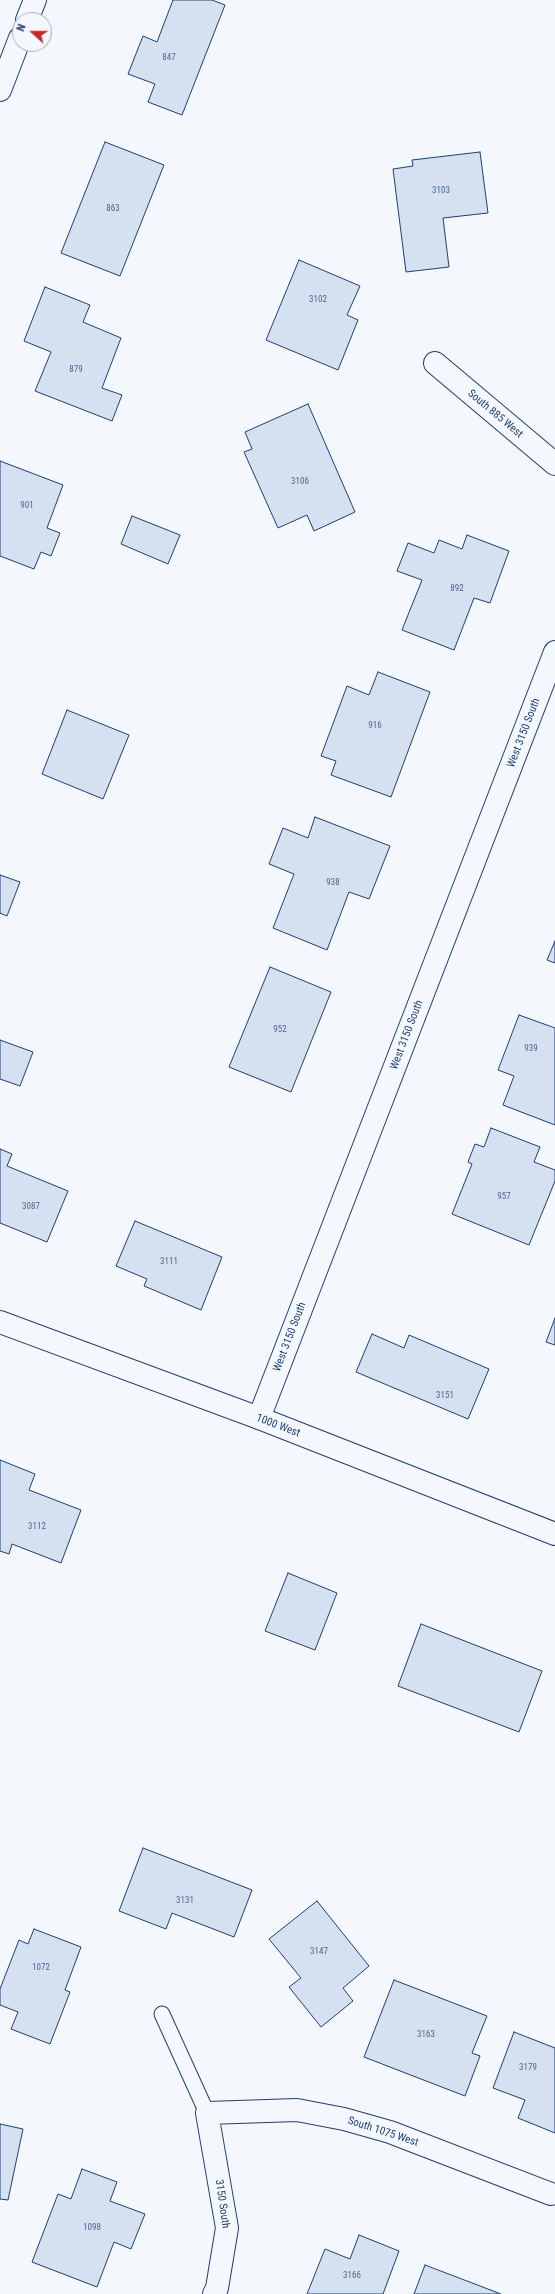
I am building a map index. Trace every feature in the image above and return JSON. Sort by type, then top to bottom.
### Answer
[{"type":"street","points":[[30,12],[35,0]]},
{"type":"street","points":[[0,90],[15,52]]},
{"type":"street","name":"South 885 West","points":[[435,363],[555,464]]},
{"type":"street","name":"West 3150 South","points":[[259,1418],[555,652]]},
{"type":"street","name":"1000 West","points":[[0,1322],[259,1418],[555,1534]]},
{"type":"street","name":"South 1075 West","points":[[207,2113],[297,2110],[344,2119],[390,2132],[551,2194]]},
{"type":"street","name":"3150 South","points":[[207,2113],[227,2228],[217,2288],[214,2294]]},
{"type":"lane","points":[[162,2014],[207,2113]]},
{"type":"building","points":[[173,0],[212,0],[225,5],[182,115],[148,102],[155,84],[128,74],[143,36],[157,42]]},
{"type":"building","points":[[105,142],[164,165],[120,276],[61,253]]},
{"type":"building","points":[[480,152],[488,213],[443,218],[449,267],[406,272],[393,169],[413,166],[412,160]]},
{"type":"building","points":[[299,260],[360,286],[347,315],[358,320],[338,370],[266,340]]},
{"type":"building","points":[[45,287],[90,305],[83,322],[121,338],[102,388],[122,395],[112,421],[35,391],[51,352],[24,341]]},
{"type":"building","points":[[308,404],[355,512],[314,531],[307,515],[278,528],[244,452],[252,449],[245,432]]},
{"type":"building","points":[[0,461],[63,485],[47,528],[60,533],[51,556],[41,552],[34,569],[0,556]]},
{"type":"building","points":[[132,516],[180,535],[168,564],[121,544]]},
{"type":"building","points":[[467,535],[509,551],[490,603],[474,598],[454,650],[402,630],[422,580],[397,571],[408,543],[434,553],[439,540],[462,549]]},
{"type":"building","points":[[378,672],[430,692],[391,797],[331,775],[336,761],[321,756],[347,686],[369,695]]},
{"type":"building","points":[[67,710],[129,735],[103,799],[42,774]]},
{"type":"building","points":[[315,817],[390,846],[369,899],[349,892],[327,950],[273,928],[294,874],[269,864],[283,828],[308,838]]},
{"type":"building","points":[[0,875],[20,882],[7,916],[0,913]]},
{"type":"building","points":[[555,941],[555,963],[547,960]]},
{"type":"building","points":[[270,967],[331,992],[291,1092],[229,1067]]},
{"type":"building","points":[[519,1015],[555,1028],[555,1125],[503,1105],[514,1076],[498,1070]]},
{"type":"building","points":[[0,1040],[33,1052],[20,1086],[0,1079]]},
{"type":"building","points":[[491,1128],[540,1147],[534,1162],[555,1170],[555,1181],[529,1245],[452,1214],[472,1164],[468,1162],[475,1144],[484,1147]]},
{"type":"building","points":[[0,1149],[12,1154],[7,1166],[68,1191],[47,1242],[0,1223]]},
{"type":"building","points":[[135,1221],[222,1257],[201,1310],[144,1286],[147,1279],[116,1266]]},
{"type":"building","points":[[555,1318],[555,1345],[546,1342]]},
{"type":"building","points":[[372,1334],[404,1348],[409,1335],[489,1369],[468,1419],[356,1372]]},
{"type":"building","points":[[0,1460],[35,1474],[29,1490],[81,1510],[61,1563],[12,1544],[9,1554],[0,1551]]},
{"type":"building","points":[[288,1573],[337,1593],[315,1650],[265,1631]]},
{"type":"building","points":[[421,1624],[542,1671],[519,1732],[398,1686]]},
{"type":"building","points":[[143,1848],[252,1890],[234,1937],[172,1913],[166,1929],[119,1911]]},
{"type":"building","points":[[317,1901],[369,1966],[343,1988],[353,2001],[321,2027],[289,1987],[301,1978],[269,1939]]},
{"type":"building","points":[[34,1929],[81,1947],[65,1990],[70,1992],[50,2044],[11,2029],[18,2012],[0,2005],[0,1989],[19,1940],[28,1944]]},
{"type":"building","points":[[394,1980],[487,2016],[472,2053],[480,2056],[465,2096],[364,2057]]},
{"type":"building","points":[[514,2032],[555,2048],[555,2133],[518,2118],[525,2100],[493,2088]]},
{"type":"building","points":[[0,2124],[23,2129],[8,2200],[0,2199]]},
{"type":"building","points":[[82,2169],[117,2182],[110,2201],[145,2214],[131,2249],[114,2242],[97,2287],[32,2262],[58,2194],[71,2199]]},
{"type":"building","points":[[359,2235],[399,2251],[383,2294],[307,2294],[325,2249],[350,2259]]},
{"type":"building","points":[[425,2265],[501,2294],[414,2294]]}]
